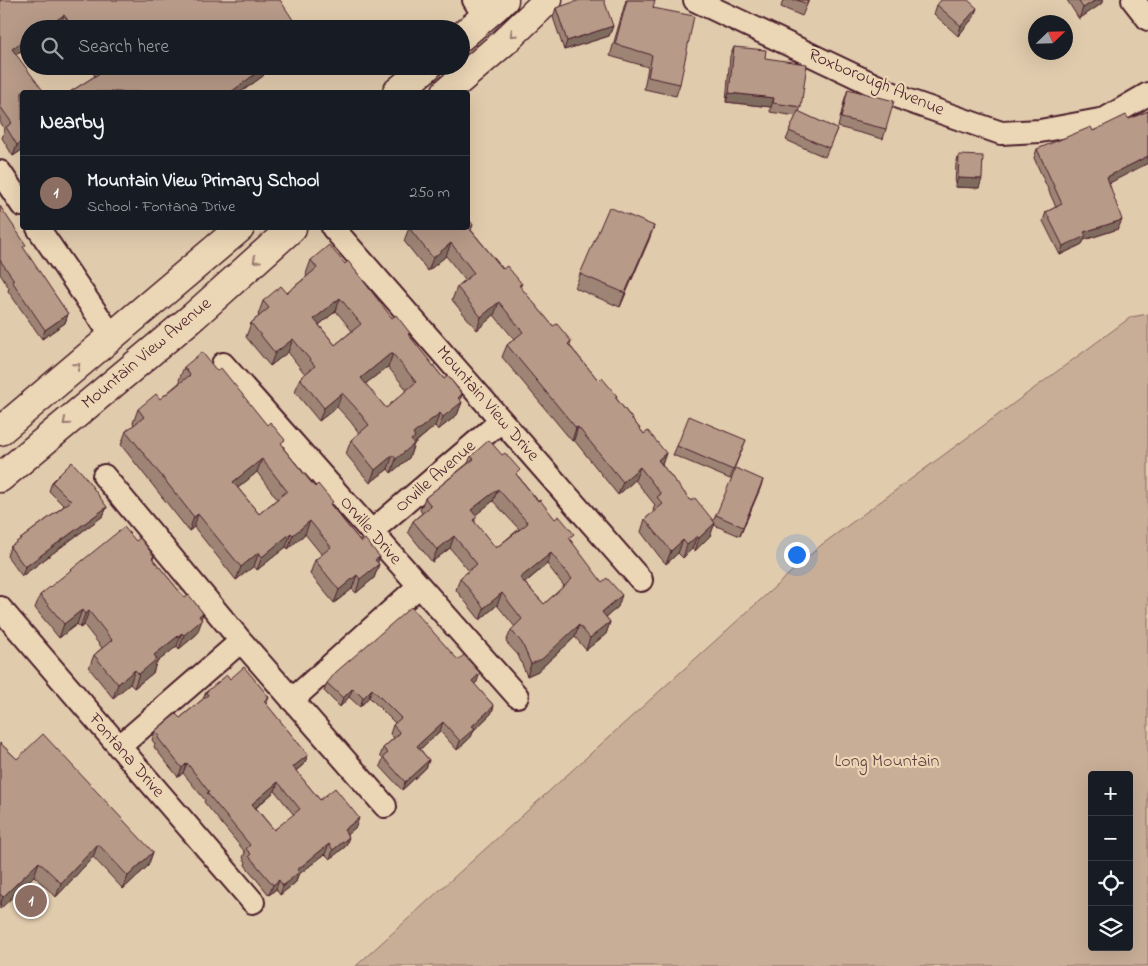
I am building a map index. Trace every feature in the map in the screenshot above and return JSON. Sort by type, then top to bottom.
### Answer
[{"type":"main road","points":[[470,59],[504,42],[548,0]]},
{"type":"main road","points":[[470,27],[488,6]]},
{"type":"main road","points":[[399,90],[417,75]]},
{"type":"main road","points":[[447,90],[458,75]]},
{"type":"main road","name":"Mountain View Avenue","points":[[0,432],[238,230]]},
{"type":"main road","name":"Mountain View Avenue","points":[[0,478],[194,316],[290,230]]},
{"type":"main road","points":[[184,276],[210,300]]},
{"type":"street","name":"Roxborough Avenue","points":[[695,0],[906,100],[1001,133],[1040,131],[1105,119],[1148,94]]},
{"type":"street","points":[[1133,0],[1148,19]]},
{"type":"street","points":[[0,172],[20,202]]},
{"type":"street","points":[[39,230],[112,336]]},
{"type":"street","name":"Mountain View Drive","points":[[335,230],[641,580]]},
{"type":"street","name":"Orville Drive","points":[[224,364],[517,696]]},
{"type":"street","name":"Orville Avenue","points":[[371,532],[501,421]]},
{"type":"street","points":[[104,476],[241,642],[385,806]]},
{"type":"street","points":[[292,700],[419,586]]},
{"type":"street","name":"Fontana Drive","points":[[0,608],[253,902]]},
{"type":"street","points":[[119,747],[241,642]]},
{"type":"green space","name":"Long Mountain","points":[[1148,314],[1148,966],[356,966],[820,546],[1131,317]]},
{"type":"building","points":[[0,0],[280,0],[293,20],[68,20],[64,15],[56,20],[20,20],[20,44],[12,49],[20,60],[20,75],[31,75],[43,90],[20,90],[20,143],[17,145],[6,127],[12,123],[0,106]]},
{"type":"building","points":[[580,0],[604,0],[613,26],[567,41],[556,8]]},
{"type":"building","points":[[627,0],[655,0],[653,8],[694,16],[680,84],[648,77],[652,55],[615,44]]},
{"type":"building","points":[[797,0],[808,0],[807,4]]},
{"type":"building","points":[[941,0],[968,0],[977,8],[961,26],[937,5]]},
{"type":"building","points":[[1078,0],[1096,0],[1083,8]]},
{"type":"building","points":[[734,47],[766,50],[765,58],[807,64],[801,107],[773,103],[774,98],[729,93]]},
{"type":"building","points":[[97,75],[254,75],[234,90],[73,90]]},
{"type":"building","points":[[848,89],[894,101],[886,129],[841,118]]},
{"type":"building","points":[[798,111],[837,129],[829,148],[789,131]]},
{"type":"building","points":[[1148,111],[1148,156],[1107,177],[1122,220],[1084,232],[1086,236],[1063,246],[1046,212],[1062,204],[1037,149],[1091,127],[1093,131],[1126,115],[1129,119]]},
{"type":"building","points":[[959,155],[983,156],[982,179],[958,178]]},
{"type":"building","points":[[0,206],[26,245],[23,247],[68,314],[45,330],[0,260]]},
{"type":"building","points":[[609,207],[654,226],[625,293],[580,274]]},
{"type":"building","points":[[470,229],[503,269],[507,266],[522,284],[519,285],[553,326],[557,324],[571,341],[568,344],[599,381],[602,378],[644,434],[648,431],[666,453],[658,460],[691,501],[695,498],[715,523],[699,538],[697,536],[687,545],[683,540],[671,551],[645,519],[663,504],[657,497],[661,494],[640,467],[623,482],[578,427],[576,428],[507,345],[523,332],[499,302],[481,317],[457,287],[474,273],[451,243],[433,258],[411,230]]},
{"type":"building","points":[[329,245],[345,264],[348,261],[392,318],[396,315],[410,333],[408,334],[444,379],[448,376],[462,394],[458,398],[462,402],[443,417],[440,413],[413,434],[415,437],[411,440],[414,444],[396,459],[393,455],[375,470],[351,440],[369,425],[355,407],[342,393],[324,408],[300,378],[315,366],[293,339],[275,353],[251,323],[269,308],[263,301],[281,286],[287,293],[317,268],[311,260]],"holes":[[[340,298],[361,324],[335,345],[314,319]],[[390,354],[393,354],[416,382],[386,408],[361,378]]]},
{"type":"building","points":[[202,352],[217,371],[221,368],[267,425],[270,422],[285,440],[281,443],[283,448],[315,487],[318,484],[333,502],[330,504],[361,542],[365,539],[380,557],[375,560],[379,564],[360,579],[357,575],[339,590],[315,560],[331,547],[310,521],[293,535],[291,533],[262,557],[259,552],[241,567],[198,514],[194,517],[126,431],[144,417],[138,409],[156,394],[160,399],[190,375],[184,367]],"holes":[[[262,459],[287,491],[259,514],[233,482]]]},
{"type":"building","points":[[689,416],[746,440],[733,470],[677,446]]},
{"type":"building","points":[[489,440],[502,455],[505,453],[520,470],[516,474],[538,501],[540,500],[555,519],[559,516],[574,534],[569,538],[602,582],[607,578],[622,595],[602,612],[610,622],[590,638],[579,625],[542,659],[531,664],[522,643],[511,630],[522,619],[502,593],[484,608],[460,578],[477,564],[454,536],[437,550],[413,521],[431,506],[425,498],[474,459],[471,456]],"holes":[[[498,489],[528,523],[496,548],[473,520],[477,517],[471,510]],[[551,553],[572,579],[544,604],[520,578]]]},
{"type":"building","points":[[72,462],[107,507],[25,567],[10,547],[71,501],[52,482]]},
{"type":"building","points":[[736,468],[763,480],[743,527],[716,515]]},
{"type":"building","points":[[124,527],[136,541],[140,538],[154,556],[152,558],[185,598],[189,595],[203,613],[199,616],[202,620],[184,635],[182,633],[154,655],[157,659],[139,674],[135,670],[118,684],[94,655],[112,640],[89,611],[85,614],[82,610],[64,624],[40,595]]},
{"type":"building","points":[[411,607],[458,660],[464,655],[480,673],[472,681],[494,706],[472,726],[475,728],[460,741],[443,722],[417,746],[429,760],[405,782],[383,757],[388,753],[383,748],[400,733],[393,725],[401,718],[372,689],[363,698],[353,688],[343,698],[327,683],[336,672]]},
{"type":"building","points":[[244,667],[269,697],[264,701],[308,755],[293,767],[320,800],[335,788],[359,818],[344,830],[349,837],[333,850],[329,844],[297,870],[299,872],[283,886],[279,880],[273,885],[249,856],[251,854],[246,849],[250,845],[207,793],[209,792],[187,763],[182,768],[158,738],[160,736],[155,731],[176,714],[180,718],[208,695],[206,692],[227,675],[230,679]],"holes":[[[278,782],[300,809],[274,830],[252,804]]]},
{"type":"building","points":[[43,734],[153,852],[128,876],[98,844],[61,883],[39,862],[3,897],[0,894],[0,743],[17,759]]},
{"type":"place","name":"Mountain View Primary School","points":[[31,901]]}]
